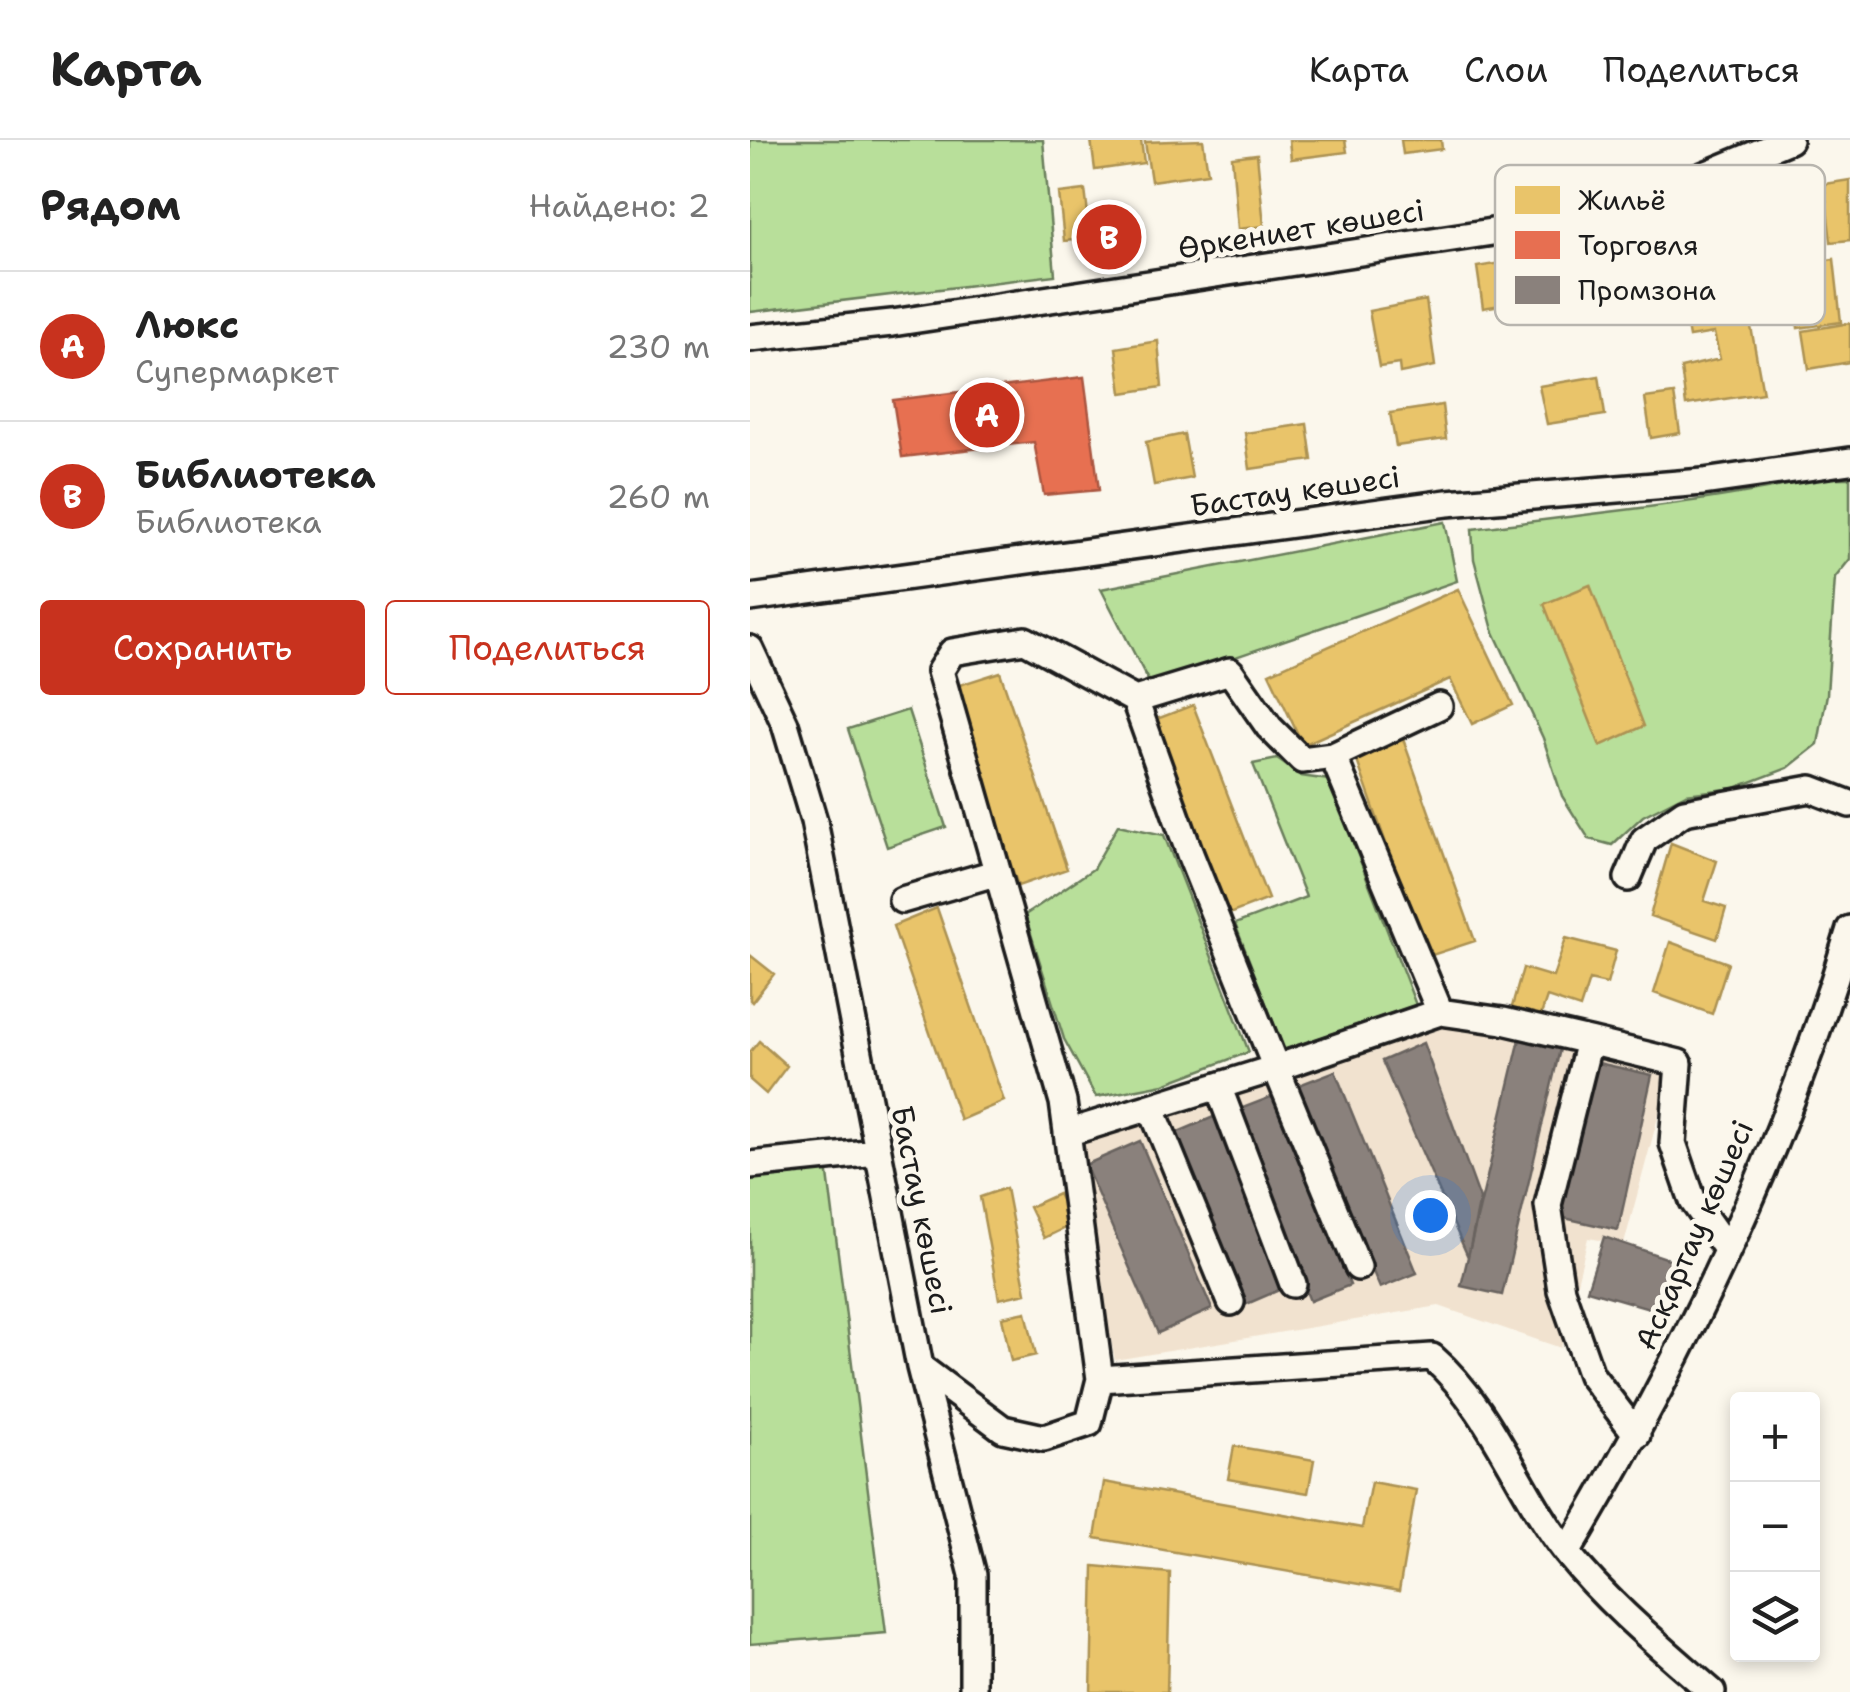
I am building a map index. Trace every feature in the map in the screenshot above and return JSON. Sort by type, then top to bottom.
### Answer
[{"type":"street","name":"Өркениет көшесі","points":[[1729,165],[1789,140]]},
{"type":"street","name":"Өркениет көшесі","points":[[750,338],[892,324],[1495,232]]},
{"type":"street","name":"Бастау көшесі","points":[[750,598],[1447,503],[1703,482],[1850,461]]},
{"type":"street","points":[[920,1367],[1003,1428],[1044,1438],[1089,1423],[1100,1380],[1067,1133],[1047,1039],[995,872],[940,671],[952,652],[1015,640],[1037,644],[1135,700],[1190,854],[1358,1267]]},
{"type":"street","name":"Бастау көшесі","points":[[750,649],[784,724],[814,821],[920,1367],[973,1575],[966,1686]]},
{"type":"street","points":[[1135,700],[1230,671],[1269,727],[1302,760],[1333,756],[1440,706]]},
{"type":"street","points":[[1333,756],[1440,1012]]},
{"type":"street","points":[[1628,878],[1644,840],[1684,812],[1811,789],[1850,804]]},
{"type":"street","points":[[902,900],[995,872]]},
{"type":"street","name":"Асқартау көшесі","points":[[1567,1554],[1638,1435],[1727,1250],[1828,1003],[1850,929]]},
{"type":"street","points":[[1067,1133],[1440,1012],[1504,1021],[1679,1063],[1673,1143],[1693,1201],[1727,1250]]},
{"type":"street","points":[[1589,1041],[1548,1205],[1561,1290],[1591,1375],[1638,1435]]},
{"type":"street","points":[[1218,1086],[1293,1284]]},
{"type":"street","points":[[1152,1107],[1231,1302]]},
{"type":"street","points":[[750,1164],[878,1152]]},
{"type":"street","points":[[1100,1380],[1432,1358],[1452,1375],[1477,1409],[1567,1554],[1712,1692]]},
{"type":"shaded area","points":[[1462,1021],[1670,1072],[1624,1244],[1588,1238],[1561,1348],[1439,1306],[1115,1360],[1070,1143]]},
{"type":"green space","points":[[750,140],[1043,140],[1055,275],[750,312]]},
{"type":"green space","points":[[1820,478],[1850,478],[1850,559],[1835,578],[1827,694],[1818,744],[1788,768],[1735,788],[1686,794],[1643,816],[1612,845],[1589,839],[1562,796],[1543,738],[1493,630],[1474,559],[1472,529],[1690,501]]},
{"type":"green space","points":[[1445,522],[1457,581],[1151,686],[1101,589]]},
{"type":"green space","points":[[908,710],[946,827],[887,847],[848,729]]},
{"type":"green space","points":[[1277,759],[1301,776],[1329,780],[1416,1005],[1284,1050],[1235,924],[1306,897],[1253,764]]},
{"type":"green space","points":[[1118,825],[1164,835],[1249,1052],[1164,1084],[1096,1097],[1064,1039],[1025,915],[1093,869]]},
{"type":"green space","points":[[827,1166],[886,1633],[750,1644],[750,1175]]},
{"type":"building: Жильё","points":[[1091,140],[1141,140],[1144,163],[1095,170]]},
{"type":"building: Жильё","points":[[1203,140],[1208,173],[1151,181],[1145,142]]},
{"type":"building: Жильё","points":[[1289,140],[1345,140],[1347,152],[1291,159]]},
{"type":"building: Жильё","points":[[1401,140],[1441,140],[1442,149],[1403,154]]},
{"type":"building: Жильё","points":[[1257,154],[1264,226],[1238,229],[1232,157]]},
{"type":"building: Жильё","points":[[1850,180],[1850,240],[1831,242],[1825,184]]},
{"type":"building: Жильё","points":[[1085,190],[1088,214],[1107,213],[1109,237],[1064,241],[1059,193]]},
{"type":"building: Жильё","points":[[1834,259],[1841,322],[1825,324],[1825,260]]},
{"type":"building: Жильё","points":[[1495,264],[1495,306],[1483,308],[1477,267]]},
{"type":"building: Жильё","points":[[1426,300],[1435,366],[1400,373],[1399,364],[1379,367],[1369,311]]},
{"type":"building: Жильё","points":[[1850,323],[1850,362],[1809,369],[1803,331]]},
{"type":"building: Жильё","points":[[1687,325],[1751,325],[1763,393],[1686,405],[1681,368],[1720,359],[1714,333],[1689,337]]},
{"type":"building: Жильё","points":[[1158,341],[1162,387],[1122,393],[1116,348]]},
{"type":"building: Жильё","points":[[1599,376],[1605,415],[1547,424],[1539,386]]},
{"type":"building: Жильё","points":[[1674,394],[1680,433],[1651,438],[1645,398]]},
{"type":"building: Жильё","points":[[1442,405],[1446,439],[1396,446],[1390,413]]},
{"type":"building: Жильё","points":[[1307,424],[1312,460],[1250,469],[1245,433]]},
{"type":"building: Жильё","points":[[1184,434],[1192,478],[1154,485],[1146,442]]},
{"type":"building: Жильё","points":[[1590,585],[1644,726],[1600,746],[1544,604]]},
{"type":"building: Жильё","points":[[1458,589],[1513,705],[1472,724],[1450,679],[1303,745],[1269,673]]},
{"type":"building: Жильё","points":[[1000,672],[1067,869],[1018,886],[950,688]]},
{"type":"building: Жильё","points":[[1193,705],[1268,899],[1224,916],[1149,722]]},
{"type":"building: Жильё","points":[[1403,739],[1475,941],[1426,957],[1356,758]]},
{"type":"building: Жильё","points":[[1671,843],[1717,861],[1704,901],[1726,908],[1717,939],[1650,916]]},
{"type":"building: Жильё","points":[[937,908],[1004,1101],[960,1120],[893,926]]},
{"type":"building: Жильё","points":[[1566,938],[1616,951],[1607,984],[1589,980],[1580,1008],[1547,997],[1538,1024],[1510,1014],[1523,968],[1553,977]]},
{"type":"building: Жильё","points":[[1670,942],[1728,963],[1712,1014],[1654,993]]},
{"type":"building: Жильё","points":[[750,955],[774,974],[752,1002],[750,1000]]},
{"type":"building: Жильё","points":[[759,1041],[787,1066],[766,1094],[750,1080],[750,1052]]},
{"type":"building: Жильё","points":[[1006,1188],[1026,1293],[999,1299],[980,1197]]},
{"type":"building: Жильё","points":[[1058,1194],[1073,1224],[1044,1238],[1029,1207]]},
{"type":"building: Жильё","points":[[1026,1312],[1036,1355],[1011,1361],[1002,1317]]},
{"type":"building: Жильё","points":[[1234,1446],[1314,1460],[1308,1493],[1228,1479]]},
{"type":"building: Жильё","points":[[1104,1482],[1362,1528],[1371,1482],[1416,1490],[1399,1591],[1095,1538]]},
{"type":"building: Жильё","points":[[1094,1566],[1170,1573],[1167,1692],[1091,1692]]},
{"type":"building: Торговля","points":[[1084,377],[1099,490],[1044,495],[1034,442],[902,457],[893,400]]},
{"type":"building: Промзона","points":[[1520,1039],[1560,1049],[1502,1295],[1461,1286]]},
{"type":"building: Промзона","points":[[1423,1043],[1480,1199],[1468,1257],[1382,1061]]},
{"type":"building: Промзона","points":[[1594,1062],[1652,1075],[1618,1230],[1560,1217]]},
{"type":"building: Промзона","points":[[1335,1071],[1417,1273],[1380,1288],[1294,1087]]},
{"type":"building: Промзона","points":[[1276,1095],[1350,1285],[1310,1301],[1235,1111]]},
{"type":"building: Промзона","points":[[1216,1116],[1286,1287],[1242,1306],[1171,1135]]},
{"type":"building: Промзона","points":[[1140,1141],[1212,1309],[1158,1333],[1085,1165]]},
{"type":"building: Промзона","points":[[1604,1237],[1672,1260],[1656,1310],[1587,1290]]},
{"type":"place","name":"Библиотека","points":[[1109,237]]},
{"type":"place","name":"Люкс","points":[[987,415]]}]
